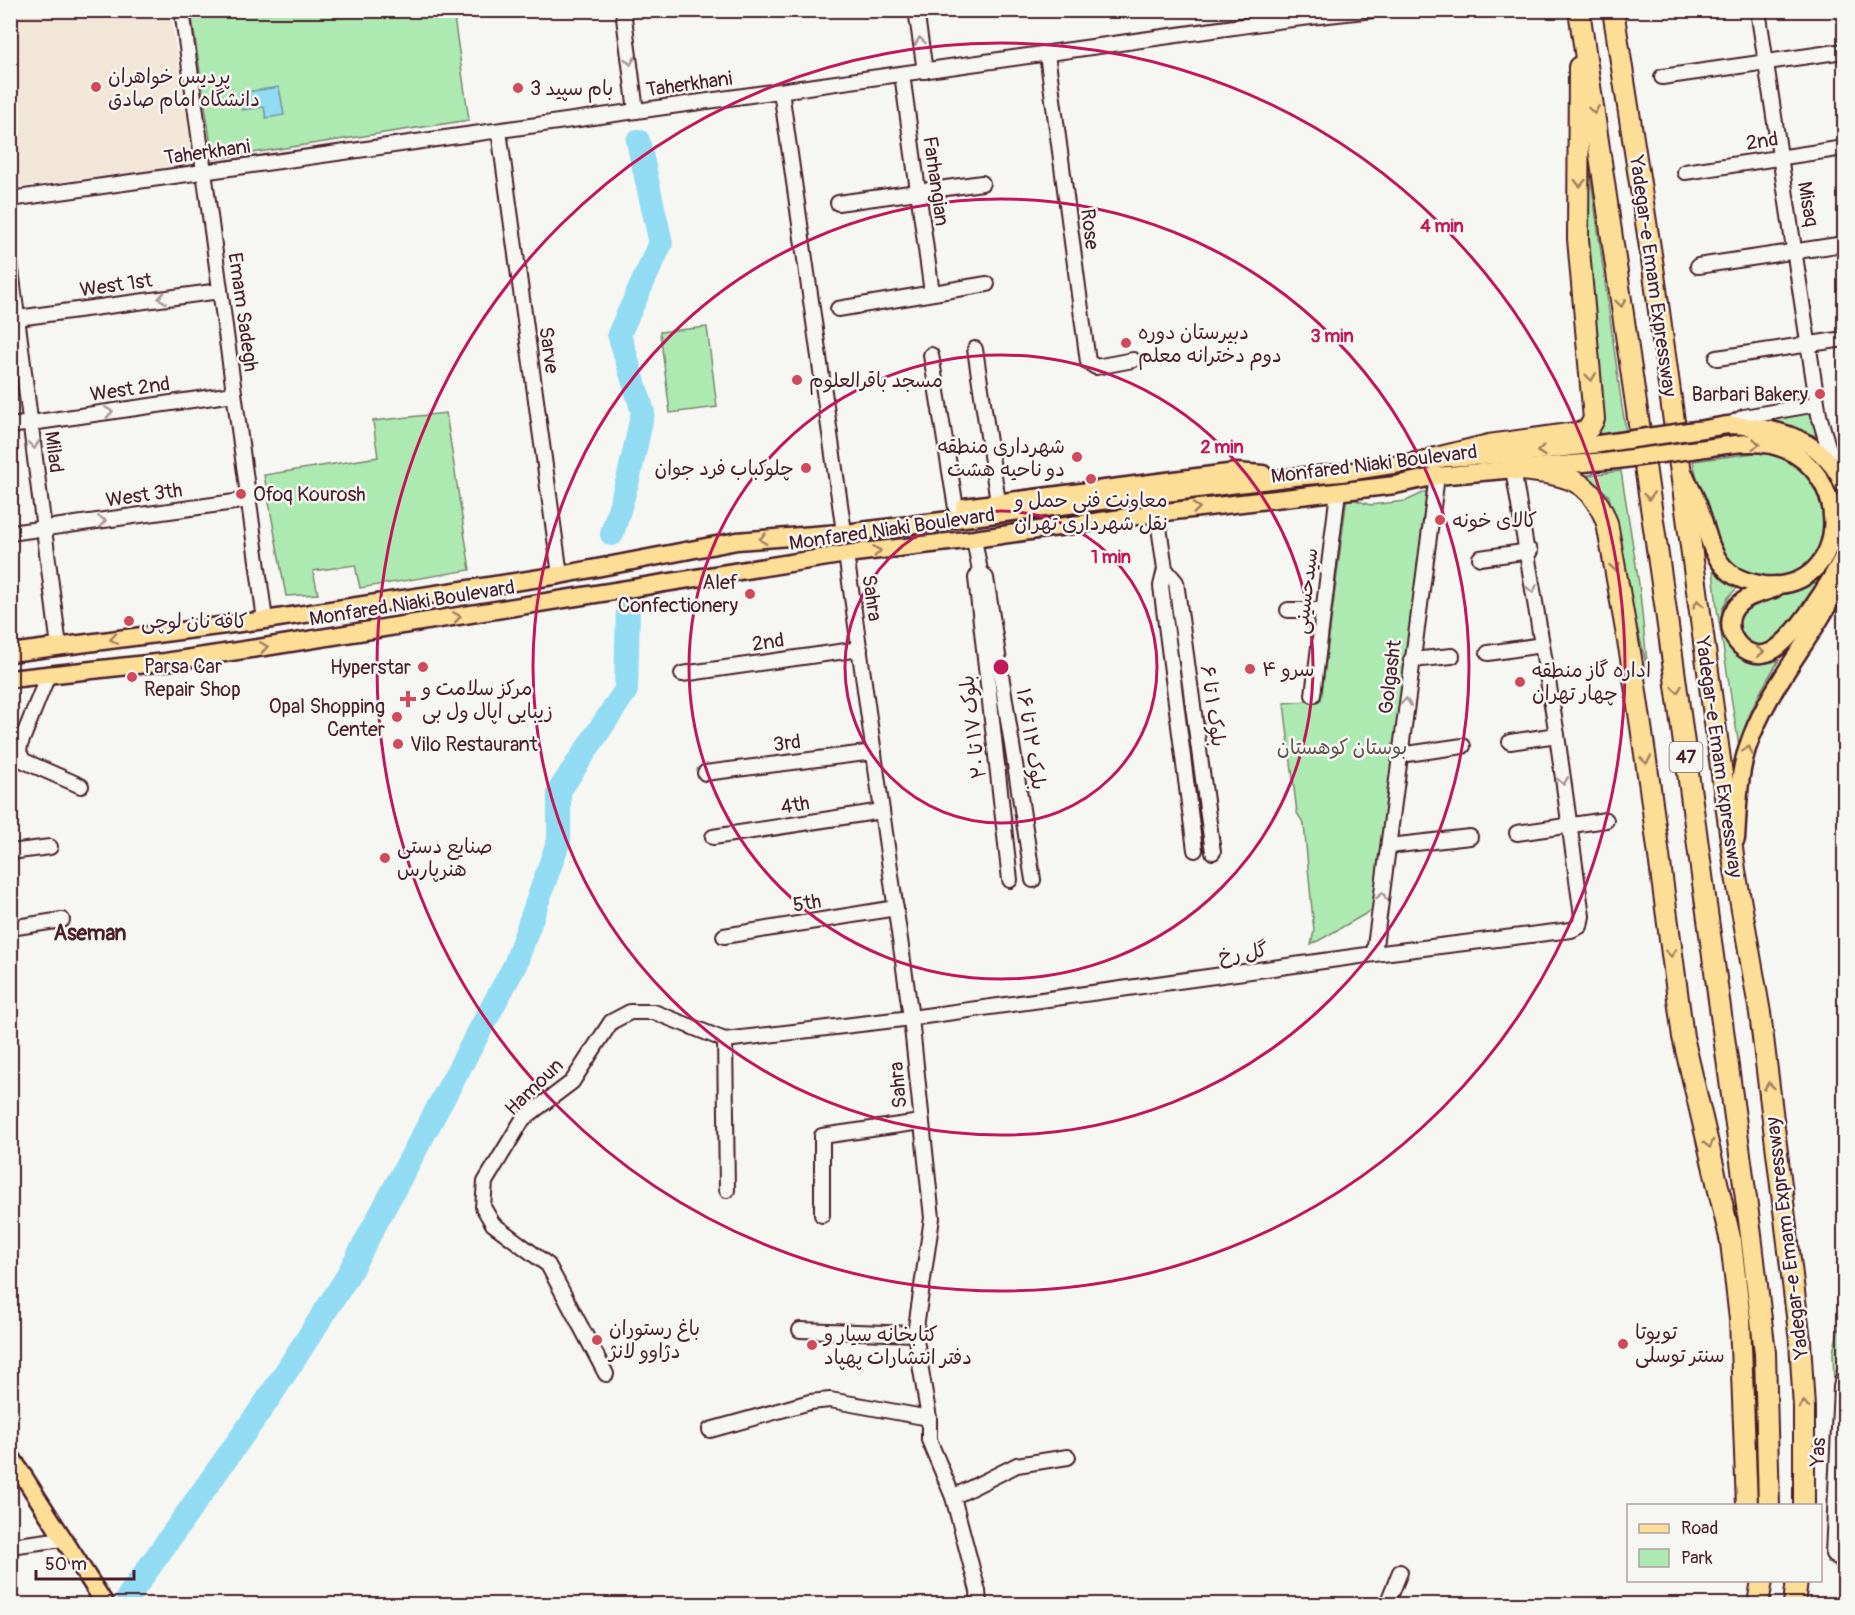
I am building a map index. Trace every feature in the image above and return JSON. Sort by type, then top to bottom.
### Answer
[{"type":"highway","name":"Yadegar-e Emam Expressway","points":[[1613,10],[1653,267],[1735,870],[1760,1012],[1795,1297],[1804,1408],[1804,1504]]},
{"type":"highway","points":[[1623,10],[1623,71]]},
{"type":"highway","name":"Yadegar-e Emam Expressway","points":[[1580,15],[1667,616],[1753,1247],[1765,1353],[1768,1504]]},
{"type":"highway","points":[[1434,468],[1489,445],[1583,432],[1589,428],[1594,419],[1578,239],[1580,151],[1577,102],[1580,15]]},
{"type":"highway","points":[[1513,469],[1557,475],[1575,481],[1592,493],[1601,506],[1607,523],[1640,717],[1683,1037],[1731,1242],[1740,1319],[1747,1504]]},
{"type":"highway","points":[[1752,1582],[1756,1605]]},
{"type":"highway","points":[[1756,1605],[1762,1582]]},
{"type":"highway","points":[[1794,1605],[1797,1582]]},
{"type":"main road","name":"Monfared Niaki Boulevard","points":[[10,679],[165,662],[846,554],[974,539],[1157,513],[1395,485],[1434,468],[1513,454],[1729,425],[1774,429],[1805,442],[1821,453],[1845,486]]},
{"type":"main road","name":"Monfared Niaki Boulevard","points":[[10,653],[265,620],[560,575],[737,541],[848,532],[1294,477],[1434,468],[1513,469],[1617,460],[1744,443],[1771,445],[1793,453],[1807,463],[1823,482],[1832,501],[1834,516],[1830,542],[1823,559],[1817,566],[1804,577],[1752,596],[1737,605],[1731,617],[1730,629],[1738,645],[1751,653],[1758,654],[1772,651],[1780,646],[1824,591],[1845,555]]},
{"type":"main road","points":[[1680,465],[1698,504],[1710,546],[1727,571],[1749,583],[1786,585]]},
{"type":"main road","points":[[848,532],[876,521],[956,508],[1236,472],[1294,477]]},
{"type":"main road","points":[[616,563],[605,572],[605,584],[613,590],[623,591]]},
{"type":"main road","points":[[1735,870],[1739,792],[1747,749],[1758,720],[1824,613],[1845,573]]},
{"type":"main road","points":[[156,634],[170,640],[172,644],[171,656],[165,662]]},
{"type":"main road","points":[[10,1455],[105,1605]]},
{"type":"street","name":"Emam Sadegh","points":[[182,10],[265,620]]},
{"type":"street","points":[[622,10],[636,111]]},
{"type":"street","points":[[916,10],[924,71]]},
{"type":"street","name":"Taherkhani","points":[[10,199],[1047,54],[1284,15],[1372,10]]},
{"type":"street","name":"Misaq","points":[[1758,10],[1817,404],[1823,435],[1834,468]]},
{"type":"street","points":[[1662,77],[1845,51]]},
{"type":"street","name":"Rose","points":[[1047,54],[1088,362],[1096,367],[1133,360]]},
{"type":"street","name":"Farhangian","points":[[902,74],[932,293]]},
{"type":"street","points":[[781,91],[848,532]]},
{"type":"street","name":"Sarve","points":[[500,130],[560,575]]},
{"type":"street","name":"2nd","points":[[1685,172],[1845,148]]},
{"type":"street","points":[[838,203],[982,183]]},
{"type":"street","points":[[1698,266],[1845,244]]},
{"type":"street","name":"Milad","points":[[10,262],[14,319],[31,423],[59,646]]},
{"type":"street","points":[[838,309],[987,284]]},
{"type":"street","name":"West 1st","points":[[14,319],[220,291]]},
{"type":"street","points":[[1717,358],[1845,339]]},
{"type":"street","points":[[975,349],[998,502]]},
{"type":"street","points":[[931,355],[956,508]]},
{"type":"street","name":"West 2nd","points":[[10,426],[234,394]]},
{"type":"street","points":[[1729,425],[1744,417],[1817,404]]},
{"type":"street","name":"Golgasht","points":[[1374,954],[1434,468]]},
{"type":"street","points":[[1513,469],[1557,735],[1569,825]]},
{"type":"street","name":"سیدحسینی","points":[[1313,694],[1338,492]]},
{"type":"street","name":"West 3th","points":[[10,533],[249,500]]},
{"type":"street","points":[[1157,513],[1164,569],[1161,586],[1195,850]]},
{"type":"street","points":[[974,539],[980,571]]},
{"type":"street","points":[[1480,558],[1528,551]]},
{"type":"street","name":"Sahra","points":[[846,554],[911,1018],[932,1218],[915,1334],[929,1418],[929,1440],[953,1497],[978,1592],[979,1605]]},
{"type":"street","name":"بلوک ۱ تا ۶","points":[[1164,569],[1176,582],[1213,852]]},
{"type":"street","name":"بلوک ۱۲ تا ۱۶","points":[[980,571],[986,578],[1033,880]]},
{"type":"street","name":"بلوک ۱۷ تا ۲۰","points":[[980,571],[976,578],[1010,880]]},
{"type":"street","points":[[1288,610],[1323,610]]},
{"type":"street","points":[[1488,653],[1542,645]]},
{"type":"street","name":"2nd","points":[[682,674],[860,649]]},
{"type":"street","points":[[1411,660],[1452,656]]},
{"type":"street","points":[[48,675],[20,745],[19,753],[24,760],[81,786]]},
{"type":"street","points":[[1510,742],[1557,735]]},
{"type":"street","points":[[1400,755],[1463,746]]},
{"type":"street","name":"3rd","points":[[705,773],[874,752]]},
{"type":"street","name":"4th","points":[[713,837],[882,811]]},
{"type":"street","points":[[1517,833],[1606,820]]},
{"type":"street","name":"گل رخ","points":[[911,1018],[1374,954],[1572,930],[1580,926],[1582,916],[1569,825]]},
{"type":"street","points":[[1389,846],[1470,837]]},
{"type":"street","points":[[10,852],[50,847]]},
{"type":"street","name":"5th","points":[[724,936],[896,908]]},
{"type":"street","points":[[10,928],[62,920]]},
{"type":"street","name":"Hamoun","points":[[606,1374],[548,1266],[492,1224],[483,1207],[485,1182],[523,1119],[572,1082],[611,1022],[630,1012],[654,1012],[725,1040],[911,1018]]},
{"type":"street","points":[[725,1040],[727,1190]]},
{"type":"street","points":[[822,1215],[822,1136],[921,1122]]},
{"type":"street","points":[[800,1330],[915,1334]]},
{"type":"street","name":"Yas","points":[[1845,1375],[1841,1387],[1833,1554],[1845,1562]]},
{"type":"street","points":[[710,1430],[810,1402],[830,1400],[929,1418]]},
{"type":"street","points":[[953,1497],[1017,1465],[1068,1456]]},
{"type":"street","points":[[10,1546],[63,1539]]},
{"type":"street","points":[[1387,1605],[1400,1572]]},
{"type":"shaded area","name":"پردیس خواهران دانشگاه امام صادق","points":[[10,11],[170,11],[194,164],[11,188]]},
{"type":"green space","points":[[191,11],[453,11],[469,120],[213,159]]},
{"type":"green space","points":[[1581,106],[1627,436],[1575,442],[1589,434],[1593,353]]},
{"type":"green space","points":[[707,327],[717,407],[670,413],[660,332]]},
{"type":"green space","points":[[446,413],[470,570],[360,588],[355,565],[313,571],[318,594],[286,596],[264,475],[378,457],[373,421]]},
{"type":"green space","points":[[1812,413],[1816,436],[1768,419]]},
{"type":"green space","points":[[1755,453],[1773,454],[1802,467],[1823,497],[1826,533],[1813,562],[1799,573],[1781,578],[1757,579],[1725,561],[1703,504],[1693,461]]},
{"type":"green space","points":[[1621,471],[1639,584],[1648,672],[1627,586],[1609,496],[1588,475]]},
{"type":"green space","name":"بوستان کوهستان","points":[[1427,491],[1374,909],[1311,945],[1314,931],[1304,824],[1297,813],[1284,703],[1321,700],[1347,497],[1370,505],[1406,501]]},
{"type":"green space","points":[[1831,555],[1839,559],[1813,600],[1768,649],[1742,642],[1736,620],[1742,608],[1791,590]]},
{"type":"green space","points":[[1713,569],[1737,588],[1726,601],[1721,620],[1724,637],[1733,652],[1747,661],[1756,663],[1779,660],[1751,712],[1739,746],[1717,609]]},
{"type":"green space","points":[[1844,1306],[1844,1572],[1827,1562],[1837,1481],[1833,1352]]},
{"type":"water","points":[[279,87],[284,115],[266,118],[264,107],[242,110],[239,93]]},
{"type":"waterway","points":[[612,534],[629,476],[643,412],[619,334],[661,243],[638,141]]},
{"type":"waterway","points":[[128,1597],[269,1398],[344,1282],[515,965],[559,840],[559,791],[626,690],[628,608]]},
{"type":"place","name":"پردیس خواهران دانشگاه امام صادق","points":[[96,87]]},
{"type":"place","name":"بام سپید 3","points":[[518,88]]},
{"type":"place","name":"دبیرستان دوره دوم دخترانه معلم","points":[[1126,343]]},
{"type":"place","name":"مسجد باقرالعلوم","points":[[797,380]]},
{"type":"place","name":"Barbari Bakery","points":[[1820,394]]},
{"type":"place","name":"شهرداری منطقه دو ناحیه هشت","points":[[1077,457]]},
{"type":"place","name":"چلوکباب فرد جوان","points":[[806,468]]},
{"type":"place","name":"معاونت فنی حمل و نقل شهرداری تهران","points":[[1091,479]]},
{"type":"place","name":"Ofoq Kourosh","points":[[241,494]]},
{"type":"place","name":"کالای خونه","points":[[1440,520]]},
{"type":"place","name":"Alef Confectionery","points":[[750,594]]},
{"type":"place","name":"کافه نان لوچی","points":[[129,621]]},
{"type":"place","name":"Hyperstar","points":[[423,667]]},
{"type":"place","name":"سرو ۴","points":[[1250,669]]},
{"type":"place","name":"Parsa Car Repair Shop","points":[[132,677]]},
{"type":"place","name":"اداره گاز منطقه چهار تهران","points":[[1520,682]]},
{"type":"place","name":"مرکز سلامت و زیبایی اپال ول بی","points":[[408,699]]},
{"type":"place","name":"Opal Shopping Center","points":[[397,717]]},
{"type":"place","name":"Vilo Restaurant","points":[[398,744]]},
{"type":"place","name":"صنایع دستی هنرپارس","points":[[385,858]]},
{"type":"place","name":"باغ رستوران دژاوو لانژ","points":[[597,1340]]},
{"type":"place","name":"تویوتا سنتر توسلی","points":[[1623,1344]]},
{"type":"place","name":"کتابخانه سیار و دفتر انتشارات پهپاد","points":[[812,1345]]},
{"type":"district","name":"Aseman","points":[[90,933]]}]
